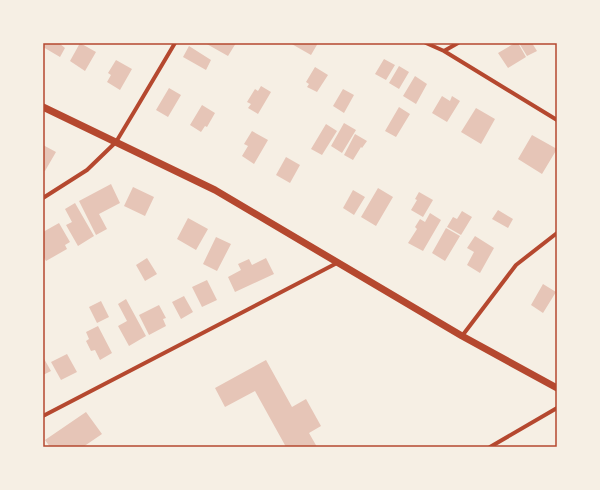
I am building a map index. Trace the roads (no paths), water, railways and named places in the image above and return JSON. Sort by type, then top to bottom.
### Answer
[{"type":"street","points":[[43,198],[87,170],[116,142],[175,43]]},
{"type":"street","points":[[426,43],[444,52],[557,120]]},
{"type":"street","points":[[444,52],[458,43]]},
{"type":"street","points":[[43,106],[215,190],[462,336],[557,388]]},
{"type":"street","points":[[462,336],[516,265],[557,233]]},
{"type":"street","points":[[43,416],[337,263]]},
{"type":"street","points":[[490,447],[557,408]]}]
